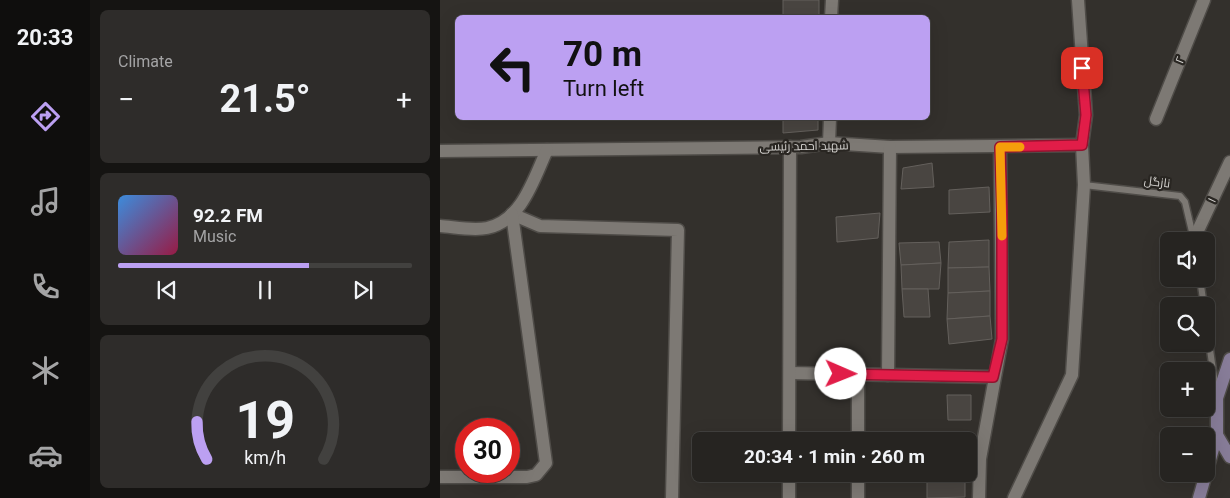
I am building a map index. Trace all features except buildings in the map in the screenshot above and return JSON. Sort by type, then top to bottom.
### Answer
[{"type":"main road","points":[[1200,498],[1217,435],[1217,398],[1230,359]]},
{"type":"main road","points":[[1217,435],[1230,457]]},
{"type":"street","points":[[831,15],[832,0]]},
{"type":"street","points":[[1014,498],[1072,376],[1084,185],[1082,145],[1086,115],[1078,0]]},
{"type":"street","name":"۲","points":[[1156,119],[1204,0]]},
{"type":"street","points":[[829,143],[830,120]]},
{"type":"street","name":"شهید احمد رئیسی","points":[[440,151],[790,147],[829,143],[890,147],[1082,145]]},
{"type":"street","points":[[789,432],[790,147]]},
{"type":"street","points":[[888,375],[890,147]]},
{"type":"street","points":[[979,498],[980,459],[993,377],[1002,339],[1000,147]]},
{"type":"street","points":[[440,226],[487,228],[512,214],[521,204],[547,150]]},
{"type":"street","name":"۱","points":[[1198,232],[1230,162]]},
{"type":"street","points":[[440,476],[527,477],[536,475],[546,463],[512,214]]},
{"type":"street","points":[[512,214],[540,226],[678,230],[672,498]]},
{"type":"street","points":[[790,374],[993,377]]},
{"type":"street","points":[[858,375],[858,432]]},
{"type":"street","points":[[789,482],[789,498]]},
{"type":"street","points":[[858,482],[858,498]]},
{"type":"lane","name":"نازگل","points":[[1084,185],[1180,196],[1185,202],[1192,232]]},
{"type":"lane","points":[[1210,352],[1217,398]]},
{"type":"slow traffic","points":[[1002,236],[1000,147],[1020,147]]},
{"type":"route","points":[[841,374],[993,377],[1002,339],[1000,147],[1082,145],[1086,115],[1082,68]]}]
